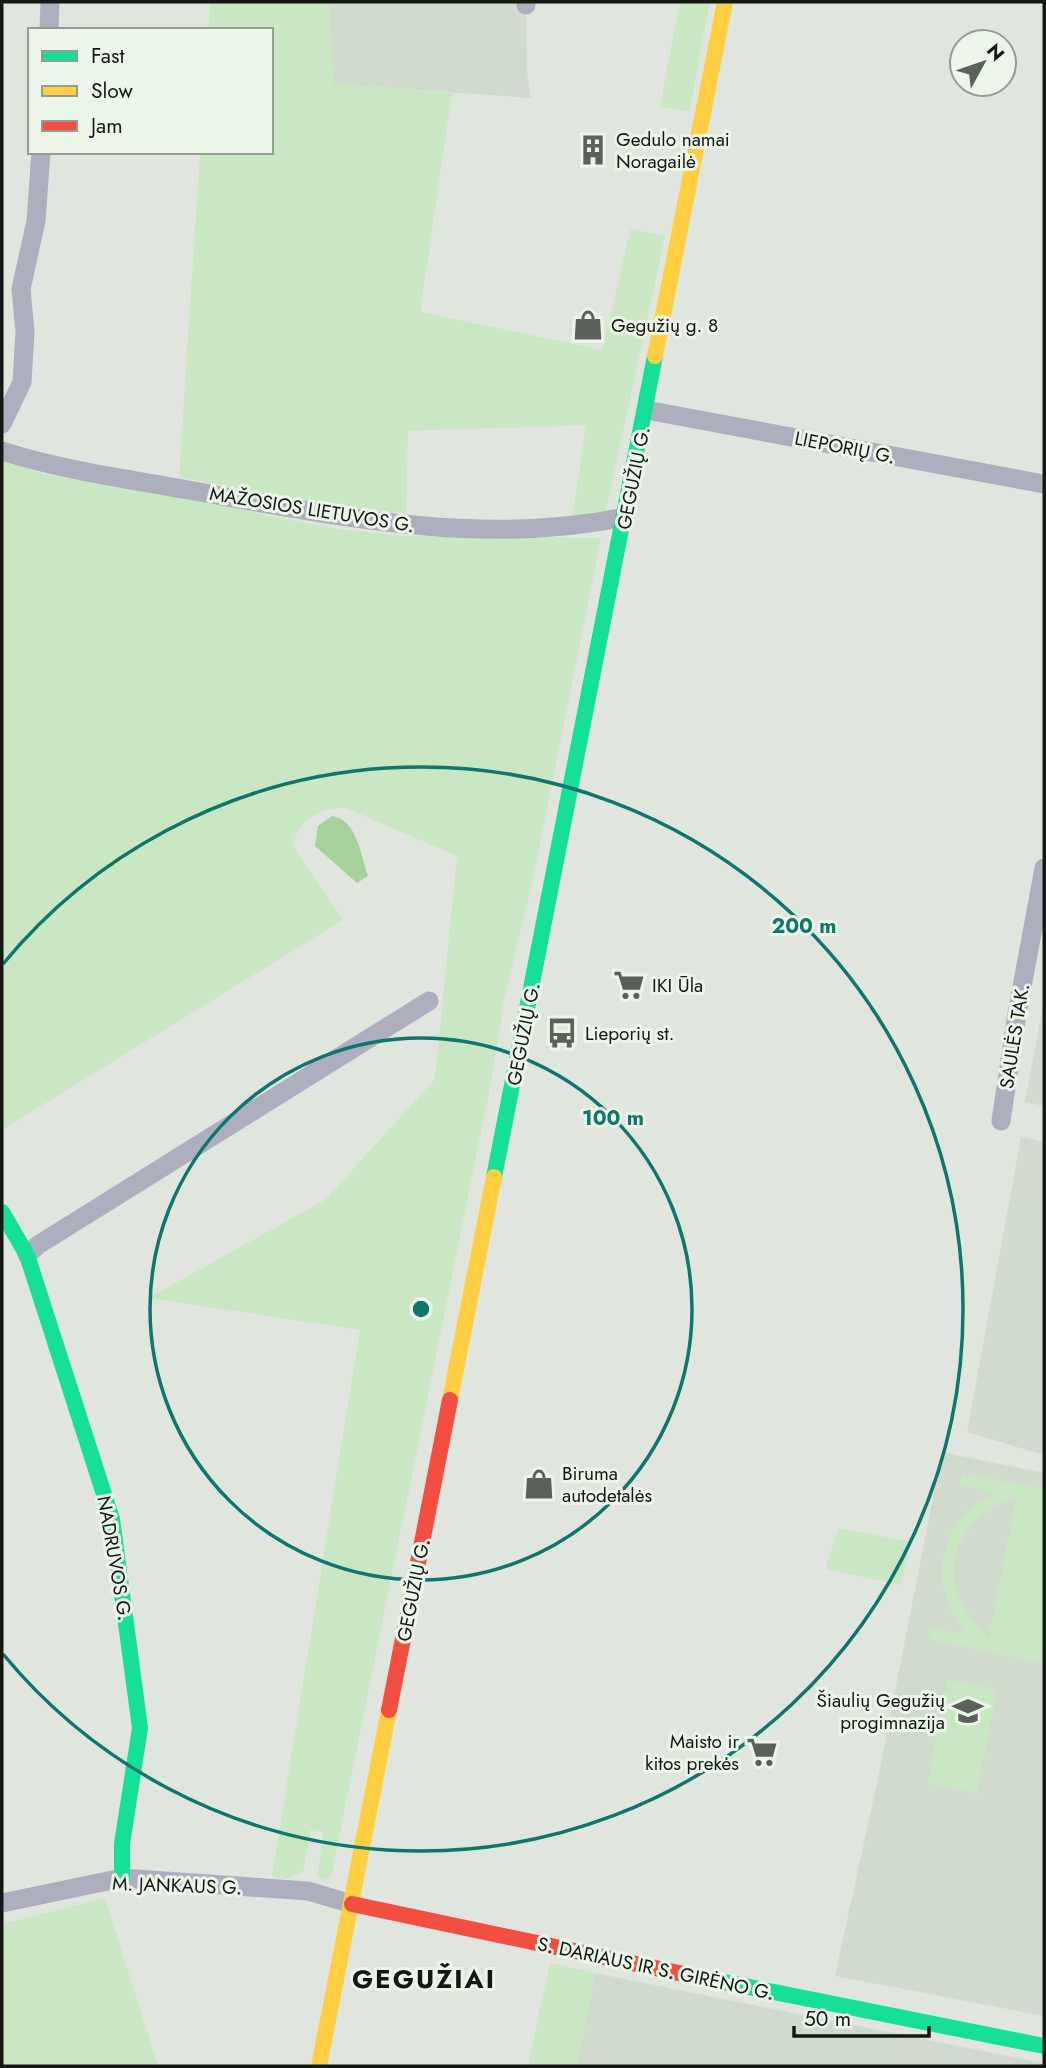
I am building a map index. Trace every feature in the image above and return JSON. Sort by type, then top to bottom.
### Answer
[{"type":"main road","name":"GEGUŽIŲ G.","points":[[319,2066],[725,2]]},
{"type":"main road","name":"NADRUVOS G.","points":[[2,1212],[27,1255],[111,1519],[140,1728],[122,1844],[122,1878]]},
{"type":"main road","name":"S. DARIAUS IR S. GIRĖNO G.","points":[[352,1904],[455,1928],[1044,2046]]},
{"type":"street","points":[[48,28],[50,2]]},
{"type":"street","points":[[2,424],[22,382],[24,332],[21,289],[36,221],[41,154]]},
{"type":"street","name":"LIEPORIŲ G.","points":[[646,410],[1044,484]]},
{"type":"street","name":"MAŽOSIOS LIETUVOS G.","points":[[2,451],[52,467],[304,511],[413,525],[513,529],[576,528],[625,517]]},
{"type":"street","name":"SAULĖS TAK.","points":[[1001,1121],[1017,1014],[1044,868]]},
{"type":"street","points":[[27,1255],[38,1245],[429,1001]]},
{"type":"street","name":"M. JANKAUS G.","points":[[2,1903],[122,1878],[308,1891],[352,1904]]},
{"type":"shaded area","points":[[210,2],[329,2],[333,84],[452,93],[420,312],[602,350],[631,229],[665,236],[606,511],[572,521],[586,425],[408,431],[406,514],[321,504],[179,477],[200,154],[273,154],[273,28],[209,28]]},
{"type":"shaded area","points":[[329,2],[526,2],[527,72],[531,98],[333,84]]},
{"type":"shaded area","points":[[680,2],[710,2],[689,112],[660,106]]},
{"type":"shaded area","points":[[2,460],[45,474],[177,496],[324,527],[399,536],[601,538],[533,879],[504,1000],[490,1088],[331,1876],[326,1880],[317,1877],[324,1832],[311,1829],[303,1872],[287,1879],[272,1876],[360,1330],[149,1298],[326,1199],[435,1079],[457,856],[346,808],[327,810],[312,816],[300,828],[293,846],[343,920],[2,1130]]},
{"type":"shaded area","points":[[332,816],[347,824],[357,840],[368,876],[357,883],[315,846],[318,826]]},
{"type":"shaded area","points":[[1044,1000],[1044,1106],[1025,1102]]},
{"type":"shaded area","points":[[1021,1137],[1044,1142],[1044,1455],[967,1432]]},
{"type":"shaded area","name":"Šiaulių Gegužių progimnazija","points":[[942,1452],[1044,1473],[1044,2016],[835,1976],[877,1783]]},
{"type":"shaded area","points":[[962,1473],[1044,1489],[1044,1664],[929,1639],[930,1628],[966,1634],[949,1606],[945,1593],[942,1579],[944,1552],[963,1516],[976,1504],[998,1493],[960,1485]],"holes":[[[1017,1496],[989,1637],[971,1618],[959,1598],[954,1577],[955,1558],[962,1539],[975,1522],[993,1507]]]},
{"type":"shaded area","points":[[838,1528],[911,1542],[901,1585],[826,1569]]},
{"type":"shaded area","points":[[947,1680],[997,1690],[977,1793],[928,1783]]},
{"type":"shaded area","points":[[105,1898],[158,2066],[2,2066],[2,1924]]},
{"type":"shaded area","points":[[550,1963],[595,1973],[577,2066],[528,2066]]},
{"type":"shaded area","points":[[595,1973],[1044,2063],[1044,2066],[577,2066]]},
{"type":"traffic: fast","points":[[494,1177],[655,356]]},
{"type":"traffic: fast","points":[[2,1212],[27,1255],[112,1519],[140,1728],[122,1844],[122,1878]]},
{"type":"traffic: fast","points":[[679,1973],[1044,2046]]},
{"type":"traffic: slow","points":[[655,356],[725,2]]},
{"type":"traffic: slow","points":[[450,1400],[494,1177]]},
{"type":"traffic: slow","points":[[319,2066],[389,1710]]},
{"type":"traffic: jam","points":[[389,1710],[450,1400]]},
{"type":"traffic: jam","points":[[352,1904],[679,1973]]},
{"type":"place","name":"Gedulo namai Noragailė","points":[[593,150]]},
{"type":"place","name":"Gegužių g. 8","points":[[588,325]]},
{"type":"place","name":"IKI Ūla","points":[[629,985]]},
{"type":"place","name":"Lieporių st.","points":[[562,1033]]},
{"type":"place","name":"Biruma autodetalės","points":[[539,1484]]},
{"type":"place","name":"Šiaulių Gegužių progimnazija","points":[[968,1711]]},
{"type":"place","name":"Maisto ir kitos prekės","points":[[762,1752]]},
{"type":"district","name":"GEGUŽIAI","points":[[424,1979]]}]
